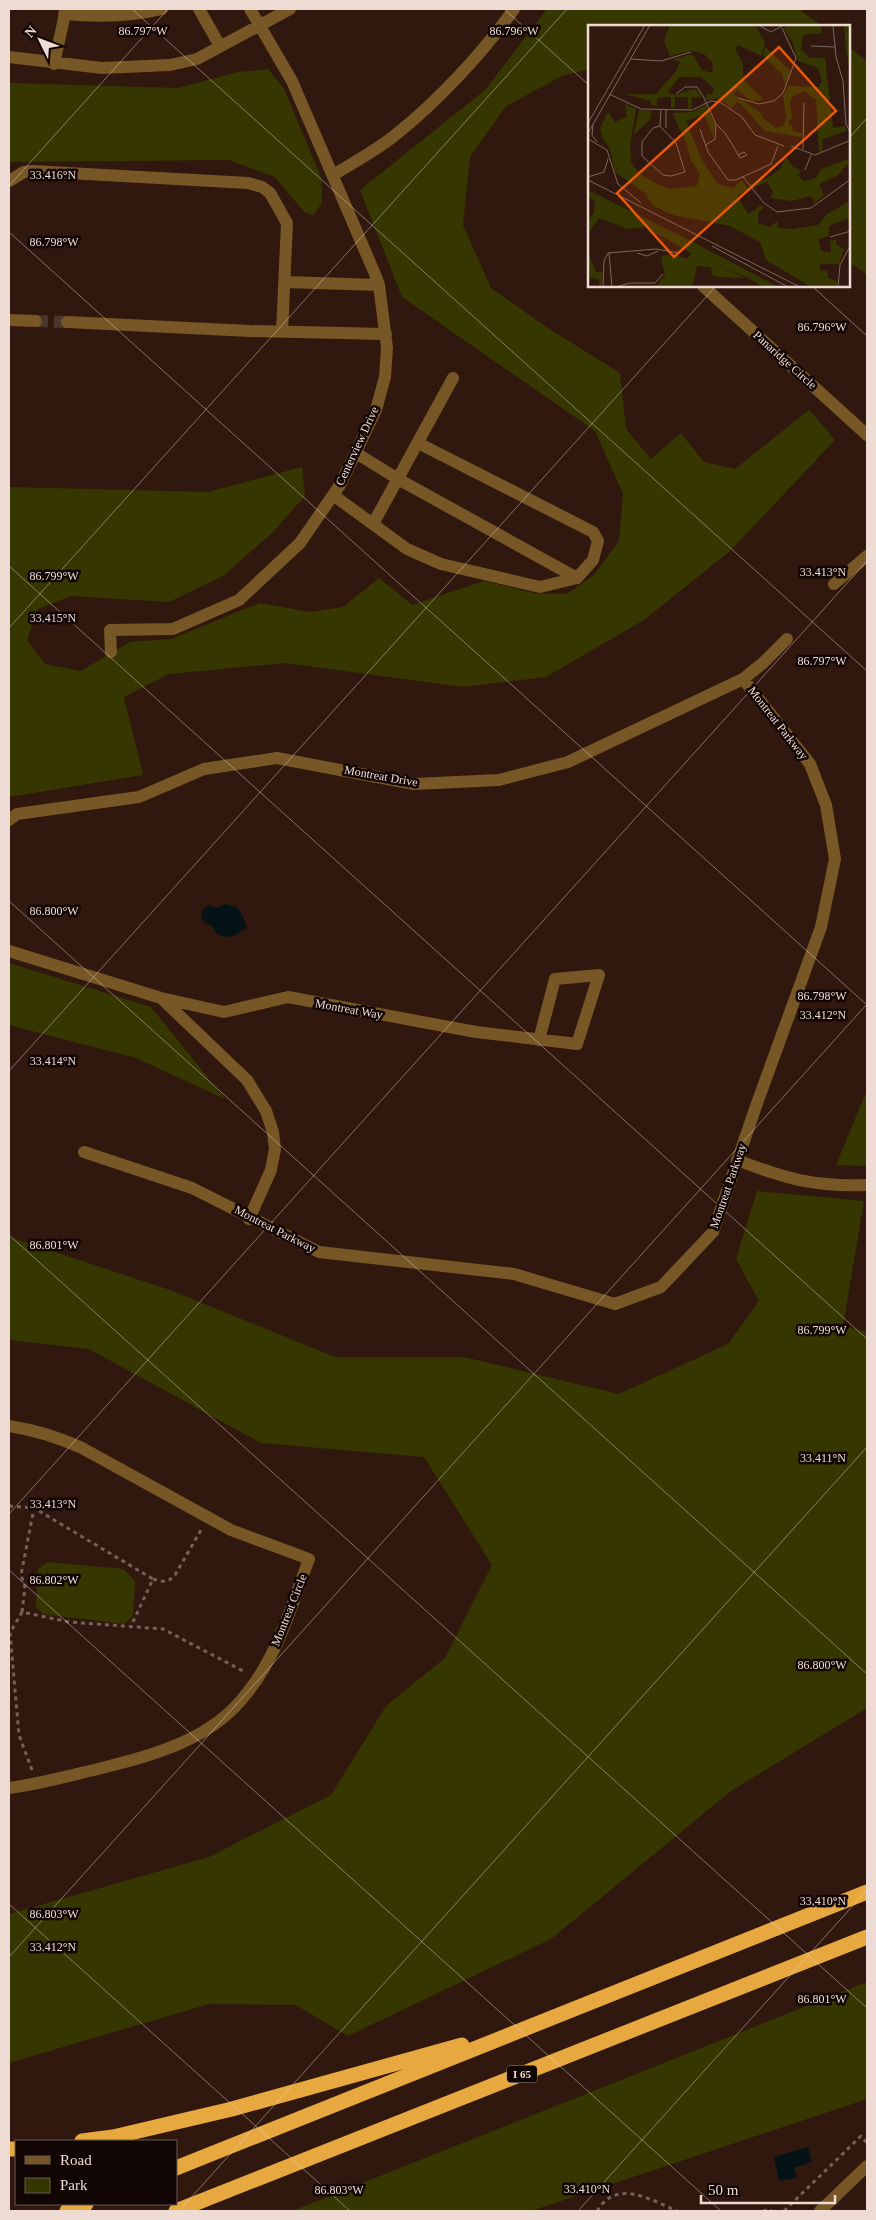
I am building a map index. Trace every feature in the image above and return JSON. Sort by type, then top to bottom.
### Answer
[{"type":"highway","points":[[178,2167],[867,1892]]},
{"type":"highway","name":"I 65","points":[[176,2211],[867,1936]]},
{"type":"highway","points":[[90,2140],[113,2137],[232,2109],[538,2024]]},
{"type":"highway","points":[[67,2211],[83,2205]]},
{"type":"street","points":[[54,64],[65,12],[107,17],[140,14],[162,9]]},
{"type":"street","points":[[199,9],[220,46]]},
{"type":"street","name":"Centerview Drive","points":[[111,652],[110,630],[174,629],[239,600],[300,543],[334,495],[356,453],[376,410],[385,376],[387,348],[379,285],[292,81],[250,9]]},
{"type":"street","points":[[9,57],[54,64],[102,68],[170,65],[197,59],[290,9]]},
{"type":"street","points":[[333,175],[394,136],[444,90],[498,32],[514,9]]},
{"type":"street","points":[[9,182],[24,172],[32,171],[248,183],[262,187],[270,193],[287,223],[282,332]]},
{"type":"street","points":[[285,282],[379,285]]},
{"type":"street","name":"Panaridge Circle","points":[[705,288],[867,435]]},
{"type":"street","points":[[9,320],[36,321]]},
{"type":"street","points":[[67,322],[282,332],[386,334]]},
{"type":"street","points":[[373,524],[453,378]]},
{"type":"street","points":[[334,495],[407,549],[442,564],[540,588],[577,578],[593,560],[598,541],[593,532],[418,443]]},
{"type":"street","points":[[356,453],[398,479],[577,578]]},
{"type":"street","points":[[834,584],[867,556]]},
{"type":"street","name":"Montreat Drive","points":[[9,820],[17,814],[139,797],[204,769],[277,758],[414,784],[499,780],[568,762],[743,679],[763,663],[787,639]]},
{"type":"street","name":"Montreat Parkway","points":[[84,1152],[192,1188],[225,1203],[249,1219],[319,1252],[514,1274],[615,1304],[661,1287],[713,1232],[821,927],[835,859],[826,805],[810,764],[743,679]]},
{"type":"street","name":"Montreat Way","points":[[9,951],[161,998],[224,1012],[288,997],[476,1032],[538,1040],[577,1044],[599,975],[555,979],[538,1040]]},
{"type":"street","name":"Montreat Way","points":[[161,998],[247,1080],[266,1111],[273,1132],[275,1149],[271,1170],[249,1219]]},
{"type":"street","points":[[737,1160],[804,1182],[840,1186],[867,1185]]},
{"type":"street","name":"Montreat Circle","points":[[9,1426],[59,1438],[82,1448],[231,1530],[309,1559],[276,1645],[248,1693],[226,1717],[176,1747],[38,1784],[9,1788]]},
{"type":"street","points":[[820,2211],[867,2166]]},
{"type":"path","points":[[9,1506],[34,1508],[153,1579],[162,1582],[170,1580],[175,1575],[208,1518]]},
{"type":"path","points":[[34,1508],[20,1575],[25,1587],[22,1612],[9,1633],[19,1735],[38,1784]]},
{"type":"path","points":[[132,1626],[153,1579]]},
{"type":"path","points":[[22,1612],[69,1622],[163,1629],[257,1678]]},
{"type":"path","points":[[784,2211],[861,2136],[867,2143]]},
{"type":"path","points":[[597,2211],[604,2200],[626,2193],[636,2194],[677,2211]]},
{"type":"path","points":[[763,2211],[770,2209],[771,2211]]},
{"type":"green space","points":[[547,9],[799,9],[821,25],[588,25],[588,70],[562,76],[506,106],[470,157],[463,225],[491,288],[548,328],[620,373],[626,429],[651,459],[681,433],[704,462],[735,469],[809,410],[835,440],[730,551],[644,620],[546,677],[463,687],[285,663],[169,674],[124,697],[143,775],[9,797],[9,487],[208,492],[302,467],[305,496],[272,533],[223,576],[169,602],[71,596],[38,609],[27,640],[45,664],[81,671],[130,642],[171,639],[260,603],[310,612],[343,607],[379,578],[412,605],[484,581],[534,593],[567,594],[594,575],[619,541],[623,494],[595,431],[402,297],[360,190],[485,90]]},
{"type":"green space","points":[[851,49],[867,61],[867,275],[851,263]]},
{"type":"green space","points":[[268,69],[284,89],[321,177],[322,202],[314,215],[305,213],[275,177],[229,160],[9,162],[9,83],[178,88],[238,72]]},
{"type":"green space","points":[[9,963],[151,1007],[225,1099],[136,1058],[9,1025]]},
{"type":"green space","points":[[867,1090],[867,1166],[836,1165]]},
{"type":"green space","points":[[757,1191],[864,1201],[843,1326],[867,1332],[867,1708],[731,1791],[551,1939],[348,2036],[296,2005],[209,2004],[9,2063],[9,1914],[209,1857],[331,1795],[386,1706],[445,1658],[492,1565],[424,1457],[261,1443],[89,1349],[9,1340],[9,1237],[170,1290],[335,1357],[464,1357],[619,1394],[728,1344],[759,1301],[736,1259]]},
{"type":"green space","points":[[48,1562],[124,1569],[135,1581],[133,1616],[124,1624],[43,1614],[36,1607],[38,1569]]},
{"type":"green space","points":[[867,1982],[867,2099],[531,2211],[292,2211]]},
{"type":"shaded area","points":[[226,904],[236,907],[242,914],[247,928],[233,936],[224,937],[217,934],[211,925],[201,918],[203,909],[210,905],[217,908]]},
{"type":"shaded area","points":[[808,2147],[812,2162],[794,2168],[797,2178],[779,2181],[774,2157]]},
{"type":"tunnel","points":[[36,321],[67,322]]}]
